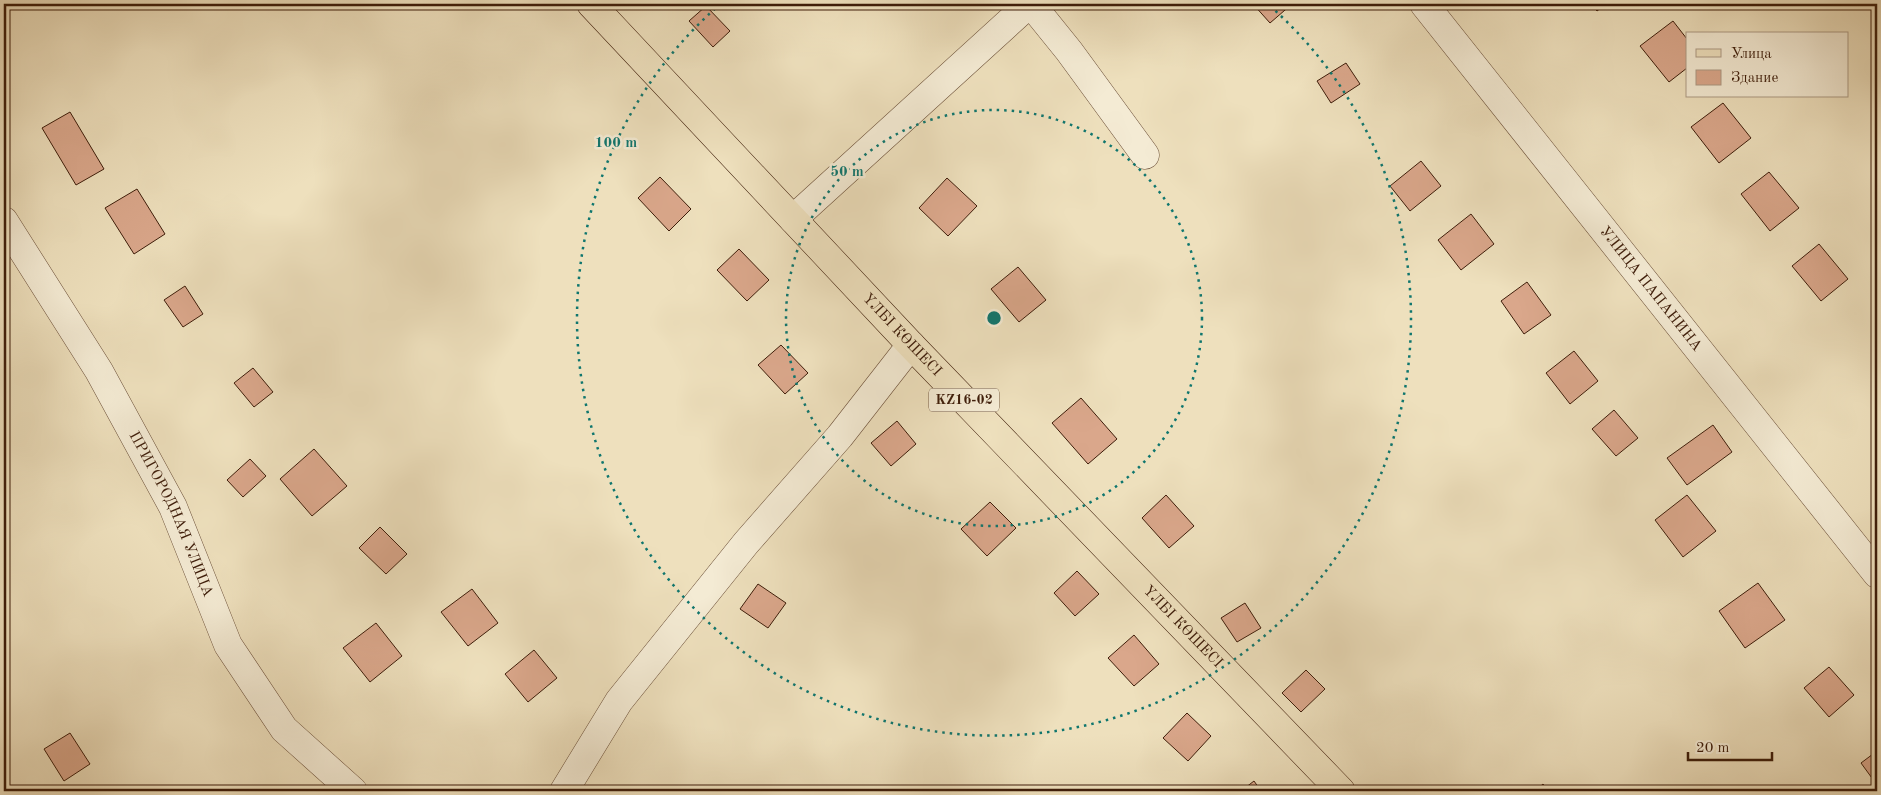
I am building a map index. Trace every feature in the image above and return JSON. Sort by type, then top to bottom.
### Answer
[{"type":"main road","name":"ҮЛБІ КӨШЕСІ","points":[[592,4],[911,345],[1340,791]]},
{"type":"street","points":[[793,219],[1030,4],[1069,51],[1144,155]]},
{"type":"street","name":"УЛИЦА ПАПАНИНА","points":[[1424,4],[1877,574]]},
{"type":"street","name":"ПРИГОРОДНАЯ УЛИЦА","points":[[4,221],[99,371],[173,507],[228,645],[284,729],[353,791]]},
{"type":"street","points":[[564,791],[619,701],[746,543],[840,436],[911,345]]},
{"type":"building","points":[[1253,4],[1292,4],[1270,23]]},
{"type":"building","points":[[1591,4],[1606,4],[1597,11]]},
{"type":"building","points":[[706,6],[730,31],[713,47],[689,21]]},
{"type":"building","points":[[1673,21],[1686,38],[1686,69],[1669,82],[1640,46]]},
{"type":"building","points":[[1346,63],[1360,84],[1331,103],[1317,81]]},
{"type":"building","points":[[1723,103],[1751,138],[1719,163],[1691,127]]},
{"type":"building","points":[[70,112],[104,169],[76,185],[42,128]]},
{"type":"building","points":[[1421,161],[1441,186],[1410,211],[1390,186]]},
{"type":"building","points":[[1769,172],[1799,208],[1770,231],[1741,194]]},
{"type":"building","points":[[660,177],[691,209],[669,231],[638,198]]},
{"type":"building","points":[[947,178],[977,206],[948,236],[919,208]]},
{"type":"building","points":[[137,189],[165,234],[134,254],[105,208]]},
{"type":"building","points":[[1471,214],[1494,244],[1461,270],[1438,240]]},
{"type":"building","points":[[1819,244],[1848,279],[1821,301],[1792,266]]},
{"type":"building","points":[[739,249],[769,280],[747,301],[717,270]]},
{"type":"building","points":[[1018,267],[1046,300],[1019,322],[991,289]]},
{"type":"building","points":[[1527,282],[1551,315],[1524,334],[1501,301]]},
{"type":"building","points":[[185,286],[203,314],[183,327],[164,300]]},
{"type":"building","points":[[781,345],[808,373],[785,394],[758,365]]},
{"type":"building","points":[[1574,351],[1598,381],[1570,404],[1546,373]]},
{"type":"building","points":[[253,368],[273,392],[254,407],[234,383]]},
{"type":"building","points":[[1081,398],[1117,439],[1088,464],[1052,423]]},
{"type":"building","points":[[1614,410],[1638,438],[1616,456],[1592,429]]},
{"type":"building","points":[[897,421],[916,444],[891,466],[871,443]]},
{"type":"building","points":[[1713,425],[1732,452],[1687,485],[1667,458]]},
{"type":"building","points":[[314,449],[347,486],[312,516],[280,479]]},
{"type":"building","points":[[250,459],[266,476],[243,497],[227,480]]},
{"type":"building","points":[[1166,495],[1194,526],[1169,548],[1142,518]]},
{"type":"building","points":[[1687,495],[1716,531],[1683,557],[1655,520]]},
{"type":"building","points":[[990,502],[1016,528],[987,556],[961,529]]},
{"type":"building","points":[[380,527],[407,554],[386,574],[359,548]]},
{"type":"building","points":[[1077,571],[1099,594],[1075,616],[1054,593]]},
{"type":"building","points":[[1758,583],[1785,620],[1745,648],[1719,611]]},
{"type":"building","points":[[758,584],[786,603],[768,628],[740,609]]},
{"type":"building","points":[[472,589],[498,623],[468,646],[441,612]]},
{"type":"building","points":[[1245,603],[1261,628],[1237,642],[1221,618]]},
{"type":"building","points":[[376,623],[402,656],[370,682],[343,648]]},
{"type":"building","points":[[1134,635],[1159,664],[1134,686],[1108,658]]},
{"type":"building","points":[[534,650],[557,678],[528,702],[505,674]]},
{"type":"building","points":[[1829,667],[1854,695],[1829,717],[1804,688]]},
{"type":"building","points":[[1306,670],[1325,689],[1301,712],[1282,693]]},
{"type":"building","points":[[1187,713],[1211,736],[1188,761],[1163,738]]},
{"type":"building","points":[[70,733],[90,764],[64,781],[44,749]]},
{"type":"building","points":[[1877,751],[1877,785],[1861,763]]},
{"type":"building","points":[[1254,781],[1261,791],[1241,791]]},
{"type":"building","points":[[1543,784],[1549,791],[1535,791]]}]
